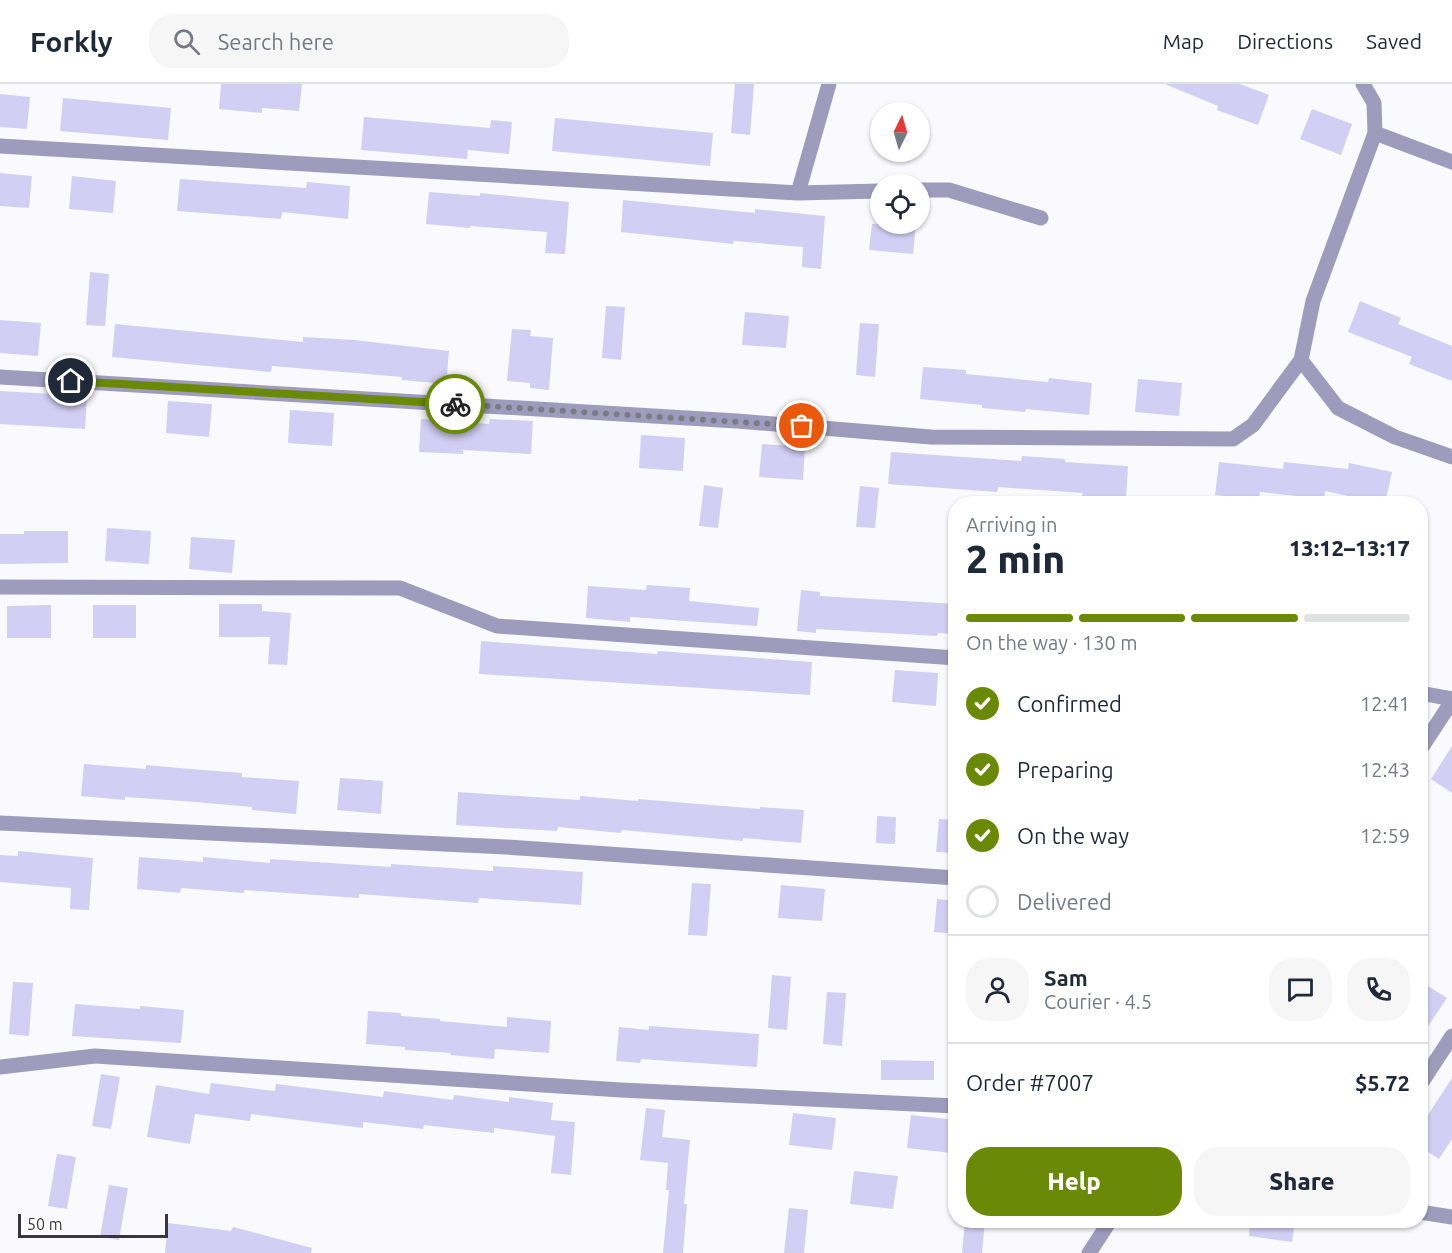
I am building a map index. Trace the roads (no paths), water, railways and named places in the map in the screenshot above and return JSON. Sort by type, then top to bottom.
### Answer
[{"type":"street","points":[[798,193],[829,84]]},
{"type":"street","points":[[0,377],[737,421],[931,436],[1233,439],[1253,425],[1301,360],[1313,301],[1375,133],[1374,103],[1363,84]]},
{"type":"street","points":[[1375,133],[1452,162]]},
{"type":"street","points":[[0,146],[798,193],[870,191]]},
{"type":"street","points":[[930,190],[949,190],[1041,218]]},
{"type":"street","points":[[1301,360],[1338,408],[1395,437],[1452,457]]},
{"type":"street","points":[[0,587],[400,588],[496,626],[948,657]]},
{"type":"street","points":[[1428,695],[1452,700],[1428,738]]},
{"type":"street","points":[[0,823],[506,847],[948,877]]},
{"type":"street","points":[[1428,1073],[1452,1036]]},
{"type":"street","points":[[0,1067],[95,1056],[621,1090],[948,1106]]},
{"type":"street","points":[[1428,1213],[1452,1217]]},
{"type":"street","points":[[1089,1253],[1105,1228]]}]
